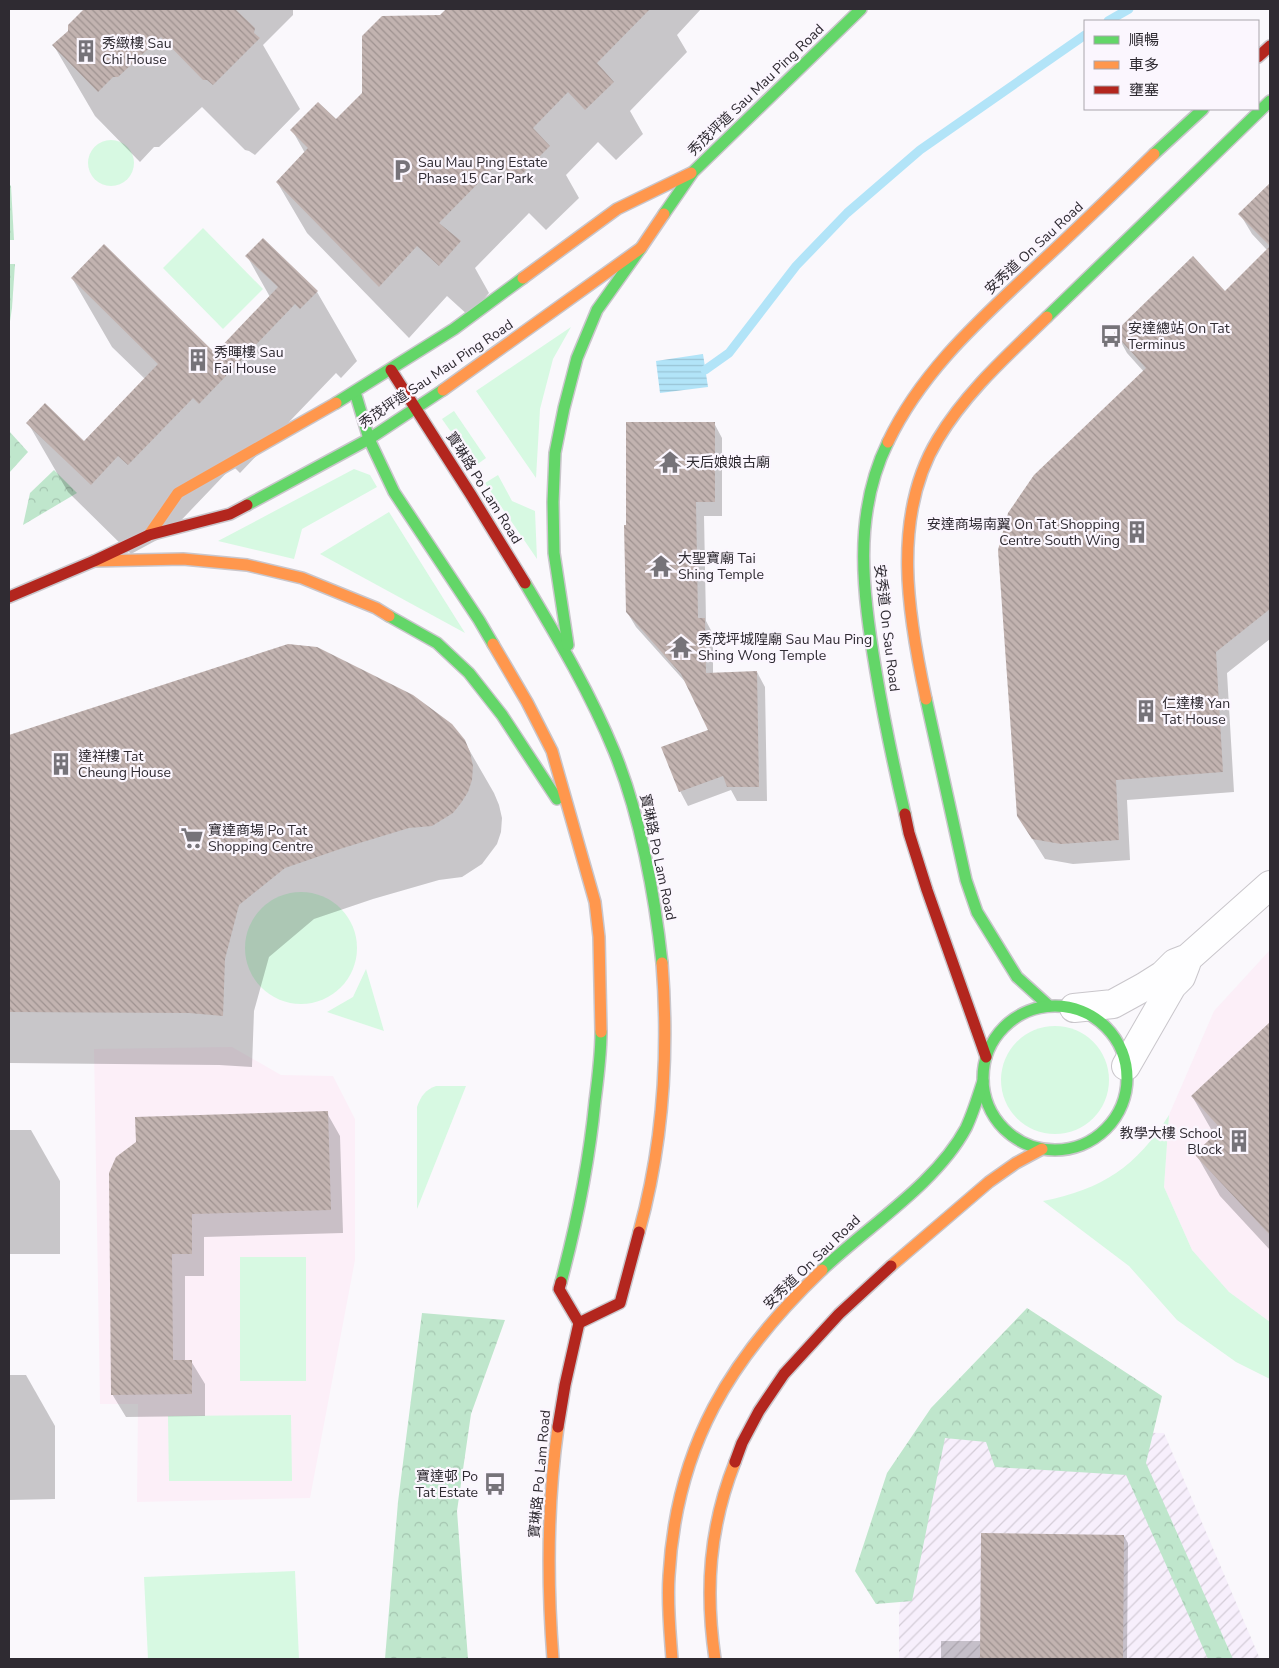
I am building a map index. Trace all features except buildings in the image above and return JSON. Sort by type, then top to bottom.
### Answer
[{"type":"main road","name":"秀茂坪道 Sau Mau Ping Road","points":[[9,597],[94,561],[149,535],[230,514],[369,439],[416,409],[641,248],[693,172],[861,9]]},
{"type":"main road","points":[[1259,56],[1270,46]]},
{"type":"main road","name":"安秀道 On Sau Road","points":[[1062,1007],[1017,977],[977,912],[966,880],[912,631],[907,573],[908,534],[912,505],[920,477],[931,451],[957,412],[995,367],[1270,102]]},
{"type":"main road","name":"安秀道 On Sau Road","points":[[986,1057],[908,830],[891,749],[871,640],[865,592],[863,548],[865,516],[871,488],[887,444],[905,409],[925,380],[958,341],[1202,110]]},
{"type":"main road","name":"秀茂坪道 Sau Mau Ping Road","points":[[149,535],[178,493],[356,392],[454,329],[617,209],[693,172]]},
{"type":"main road","points":[[570,662],[554,553],[553,502],[555,454],[564,408],[577,358],[597,310],[641,248]]},
{"type":"main road","name":"寶琳路 Po Lam Road","points":[[390,370],[500,541],[570,662],[614,752],[634,809],[659,932],[664,999],[665,1050],[661,1112],[652,1177],[620,1303],[579,1323],[567,1369],[550,1487],[548,1578],[553,1659]]},
{"type":"main road","points":[[356,392],[369,439],[394,492],[479,620],[527,702],[552,751],[595,902],[599,937],[601,1050],[590,1152],[576,1224],[559,1289],[579,1323]]},
{"type":"main road","points":[[94,561],[184,559],[246,565],[302,578],[376,608],[437,643],[469,673],[502,715],[575,827]]},
{"type":"main road","points":[[1062,1007],[1092,1016],[1108,1029],[1120,1046],[1126,1066],[1126,1094],[1120,1110],[1108,1126],[1093,1139],[1075,1148],[1059,1150],[1042,1149],[1020,1141],[1001,1125],[988,1105],[983,1081],[986,1057],[996,1038],[1010,1022],[1029,1011],[1062,1007]]},
{"type":"main road","name":"安秀道 On Sau Road","points":[[672,1659],[667,1594],[668,1558],[674,1520],[683,1483],[698,1438],[720,1395],[747,1352],[784,1308],[842,1251],[913,1190],[947,1156],[963,1133],[983,1081]]},
{"type":"main road","points":[[715,1659],[711,1638],[708,1583],[715,1528],[728,1476],[750,1425],[779,1379],[815,1337],[871,1284],[973,1196],[1015,1163],[1042,1149]]},
{"type":"street","points":[[1062,1007],[1112,1004],[1144,988],[1163,975],[1175,963],[1188,958],[1270,885]]},
{"type":"street","points":[[1126,1066],[1172,986],[1181,976],[1188,958]]},
{"type":"shaded area","points":[[1270,950],[1270,1322],[1229,1292],[1192,1250],[1164,1187],[1169,1115],[1214,1011]]},
{"type":"shaded area","points":[[232,1047],[281,1075],[333,1076],[355,1119],[355,1260],[310,1498],[137,1502],[138,1404],[100,1404],[94,1049]]},
{"type":"shaded area","points":[[918,1430],[1164,1433],[1260,1659],[899,1659],[899,1614]]},
{"type":"green space","points":[[116,140],[120,141],[130,150],[133,154],[133,172],[124,182],[116,186],[106,186],[98,182],[89,172],[88,158],[92,150],[102,141]]},
{"type":"green space","points":[[9,184],[11,186],[14,240],[9,240]]},
{"type":"green space","points":[[203,228],[263,289],[223,329],[163,268]]},
{"type":"green space","points":[[9,264],[15,264],[9,328]]},
{"type":"green space","points":[[571,327],[553,359],[540,409],[536,478],[476,391]]},
{"type":"green space","points":[[454,411],[486,458],[475,466],[442,419]]},
{"type":"green space","points":[[9,431],[28,452],[9,473]]},
{"type":"green space","points":[[354,469],[370,475],[377,487],[302,529],[294,559],[218,541]]},
{"type":"green space","points":[[54,470],[77,493],[23,525],[30,493]]},
{"type":"green space","points":[[498,475],[512,501],[535,511],[537,559],[485,483]]},
{"type":"green space","points":[[389,512],[465,633],[320,554]]},
{"type":"green space","points":[[301,892],[312,893],[322,897],[340,909],[352,927],[356,937],[356,959],[352,969],[340,987],[322,999],[312,1003],[301,1004],[290,1003],[280,999],[262,987],[250,969],[246,959],[245,948],[246,937],[250,927],[262,909],[280,897],[290,893]]},
{"type":"green space","points":[[366,969],[384,1031],[327,1012],[353,997]]},
{"type":"green space","points":[[1055,1026],[1076,1030],[1093,1042],[1105,1059],[1109,1080],[1105,1101],[1093,1118],[1076,1130],[1055,1134],[1034,1130],[1017,1118],[1005,1101],[1001,1080],[1005,1059],[1017,1042],[1034,1030]]},
{"type":"green space","points":[[436,1086],[466,1086],[417,1209],[417,1107],[424,1094]]},
{"type":"green space","points":[[1169,1115],[1164,1187],[1192,1250],[1229,1292],[1270,1322],[1270,1379],[1236,1362],[1177,1320],[1129,1266],[1043,1201],[1083,1190],[1116,1173],[1144,1149]]},
{"type":"green space","points":[[240,1257],[306,1257],[306,1381],[240,1381]]},
{"type":"green space","points":[[1027,1308],[1162,1396],[1146,1463],[1233,1659],[1208,1659],[1126,1475],[995,1467],[986,1442],[945,1438],[912,1601],[876,1604],[855,1571],[887,1473],[931,1408]]},
{"type":"green space","points":[[422,1313],[505,1320],[471,1414],[457,1511],[468,1659],[385,1659],[398,1502]]},
{"type":"green space","points":[[291,1415],[292,1481],[169,1481],[168,1416]]},
{"type":"green space","points":[[295,1571],[299,1659],[148,1659],[144,1577]]},
{"type":"water","points":[[703,354],[708,387],[660,393],[656,361]]},
{"type":"waterway","points":[[1110,20],[1129,9]]},
{"type":"waterway","points":[[705,370],[729,353],[796,266],[847,213],[920,150],[1084,36]]},
{"type":"traffic: fast","points":[[664,214],[693,172],[861,9]]},
{"type":"traffic: fast","points":[[1047,317],[1270,101]]},
{"type":"traffic: fast","points":[[1154,154],[1202,110]]},
{"type":"traffic: fast","points":[[568,645],[554,553],[553,502],[555,453],[577,358],[597,310],[641,248]]},
{"type":"traffic: fast","points":[[336,403],[454,329],[523,278]]},
{"type":"traffic: fast","points":[[247,505],[369,439],[443,390]]},
{"type":"traffic: fast","points":[[355,392],[369,439],[394,492],[493,644]]},
{"type":"traffic: fast","points":[[888,442],[869,498],[865,527],[865,585],[867,614],[879,690],[905,814]]},
{"type":"traffic: fast","points":[[525,583],[584,686],[605,729],[623,775],[639,828],[651,883],[662,963]]},
{"type":"traffic: fast","points":[[389,616],[437,643],[469,673],[502,715],[557,799]]},
{"type":"traffic: fast","points":[[926,699],[966,880],[977,912],[1017,977],[1049,1006]]},
{"type":"traffic: fast","points":[[1055,1006],[1082,1012],[1095,1018],[1106,1027],[1115,1038],[1121,1051],[1127,1078],[1121,1105],[1115,1118],[1106,1129],[1095,1138],[1082,1144],[1055,1150],[1028,1144],[1015,1138],[1004,1129],[995,1118],[989,1105],[983,1078],[989,1051],[995,1038],[1004,1027],[1015,1018],[1028,1012],[1055,1006]]},
{"type":"traffic: fast","points":[[561,1282],[586,1170],[598,1075],[601,1032]]},
{"type":"traffic: fast","points":[[822,1270],[900,1204],[937,1168],[966,1128],[983,1081]]},
{"type":"traffic: slow","points":[[888,442],[918,391],[955,346],[996,304],[1154,154]]},
{"type":"traffic: slow","points":[[523,278],[617,209],[691,173]]},
{"type":"traffic: slow","points":[[443,390],[641,248],[664,214]]},
{"type":"traffic: slow","points":[[926,699],[909,601],[908,567],[909,533],[914,500],[923,469],[938,439],[961,405],[988,375],[1047,317]]},
{"type":"traffic: slow","points":[[149,535],[178,493],[336,403]]},
{"type":"traffic: slow","points":[[94,561],[183,559],[247,565],[302,578],[376,608],[389,616]]},
{"type":"traffic: slow","points":[[493,644],[527,702],[552,751],[595,902],[599,937],[601,1032]]},
{"type":"traffic: slow","points":[[639,1232],[654,1166],[662,1099],[665,1031],[662,963]]},
{"type":"traffic: slow","points":[[891,1266],[989,1182],[1016,1163],[1042,1149]]},
{"type":"traffic: slow","points":[[672,1659],[668,1586],[674,1529],[683,1486],[696,1445],[714,1407],[735,1371],[760,1337],[789,1303],[822,1270]]},
{"type":"traffic: slow","points":[[553,1659],[549,1543],[554,1456],[558,1427]]},
{"type":"traffic: slow","points":[[715,1659],[710,1608],[712,1559],[720,1511],[735,1462]]},
{"type":"traffic: jam","points":[[1259,56],[1270,46]]},
{"type":"traffic: jam","points":[[391,370],[525,583]]},
{"type":"traffic: jam","points":[[9,597],[94,561],[149,535],[230,514],[247,505]]},
{"type":"traffic: jam","points":[[905,814],[927,890],[986,1057]]},
{"type":"traffic: jam","points":[[579,1323],[620,1303],[639,1232]]},
{"type":"traffic: jam","points":[[735,1462],[742,1443],[759,1411],[784,1374],[839,1314],[891,1266]]},
{"type":"traffic: jam","points":[[558,1427],[579,1323],[559,1289],[561,1282]]},
{"type":"place","name":"秀緻樓 Sau Chi House","points":[[86,51]]},
{"type":"place","name":"Sau Mau Ping Estate Phase 15 Car Park","points":[[402,170]]},
{"type":"place","name":"安達總站 On Tat Terminus","points":[[1111,336]]},
{"type":"place","name":"秀暉樓 Sau Fai House","points":[[198,360]]},
{"type":"place","name":"天后娘娘古廟","points":[[670,462]]},
{"type":"place","name":"安達商場南翼 On Tat Shopping Centre South Wing","points":[[1137,532]]},
{"type":"place","name":"大聖寶廟 Tai Shing Temple","points":[[661,566]]},
{"type":"place","name":"秀茂坪城隍廟 Sau Mau Ping Shing Wong Temple","points":[[681,647]]},
{"type":"place","name":"仁達樓 Yan Tat House","points":[[1146,711]]},
{"type":"place","name":"達祥樓 Tat Cheung House","points":[[61,764]]},
{"type":"place","name":"寶達商場 Po Tat Shopping Centre","points":[[192,838]]},
{"type":"place","name":"教學大樓 School Block","points":[[1239,1141]]},
{"type":"place","name":"寶達邨 Po Tat Estate","points":[[495,1484]]}]
